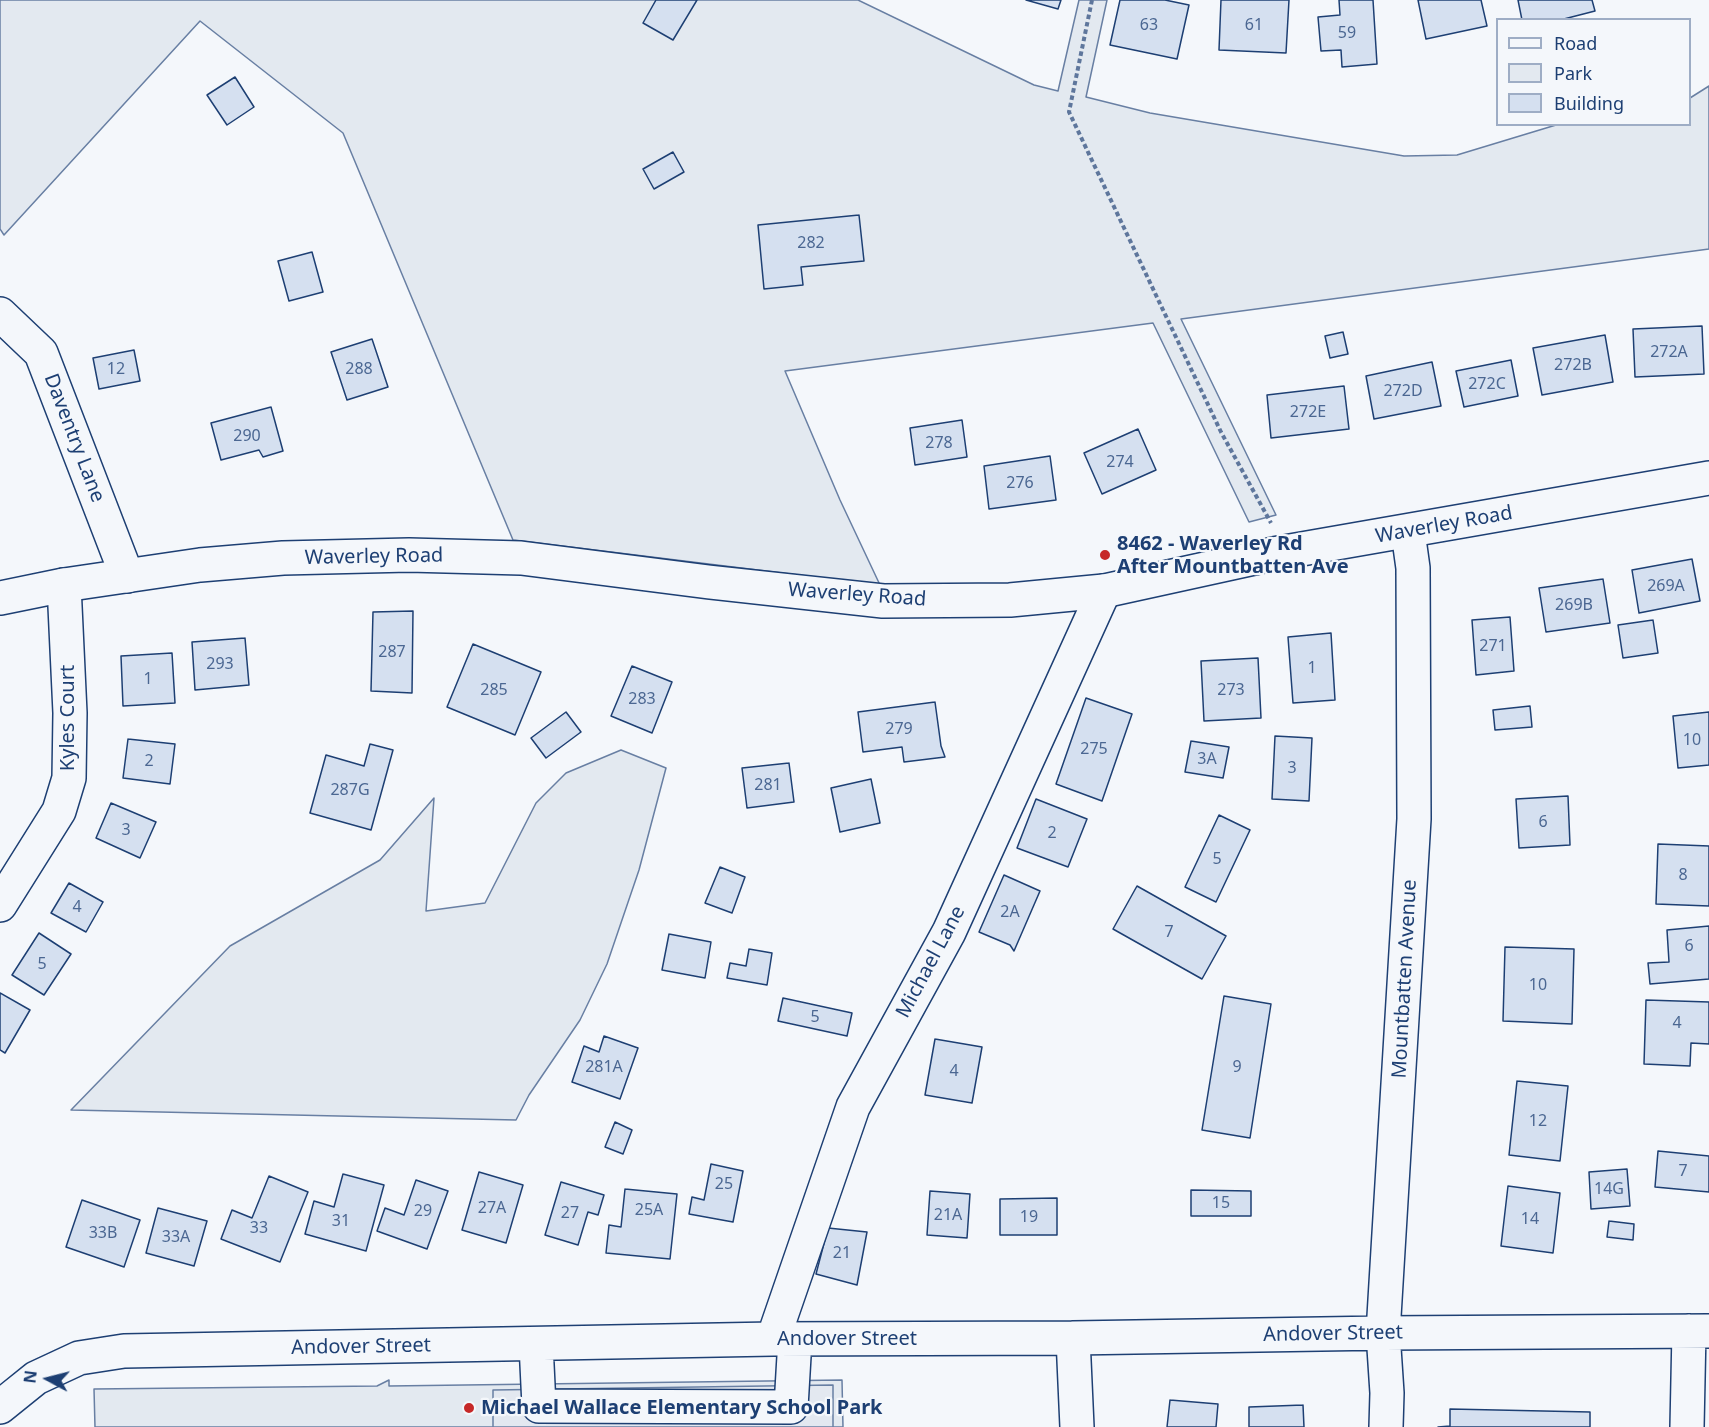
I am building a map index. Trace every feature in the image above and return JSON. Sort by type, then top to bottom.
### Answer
[{"type":"street","name":"Daventry Lane","points":[[0,314],[41,353],[127,576]]},
{"type":"street","name":"Waverley Road","points":[[0,598],[64,585],[200,565],[283,558],[410,555],[521,558],[883,601],[1010,600],[1104,591],[1273,554],[1709,478]]},
{"type":"street","name":"Mountbatten Avenue","points":[[1386,1427],[1387,1393],[1383,1333],[1414,819],[1413,568],[1408,532]]},
{"type":"street","name":"Kyles Court","points":[[0,905],[59,811],[69,778],[70,713],[64,585]]},
{"type":"street","name":"Michael Lane","points":[[536,1344],[539,1406],[791,1407],[784,1339],[853,1107],[949,932],[1104,591]]},
{"type":"street","name":"Andover Street","points":[[0,1407],[36,1378],[79,1358],[124,1351],[784,1339],[1699,1331]]},
{"type":"street","points":[[1687,1427],[1699,1331]]},
{"type":"street","points":[[1073,1338],[1077,1427]]},
{"type":"path","points":[[1092,0],[1069,112],[1221,432],[1270,521],[1273,554]]},
{"type":"green space","points":[[0,0],[858,0],[1034,85],[1058,91],[1079,0],[1107,0],[1086,97],[1150,113],[1404,156],[1457,155],[1553,126],[1691,126],[1691,97],[1709,86],[1709,249],[1181,319],[1276,515],[1249,522],[1153,323],[785,371],[840,500],[880,585],[513,540],[343,133],[200,21],[4,235],[0,229]]},
{"type":"green space","points":[[621,750],[666,768],[639,870],[607,964],[580,1020],[529,1095],[516,1120],[71,1110],[230,946],[380,860],[434,798],[426,911],[485,903],[536,803],[566,773]]},
{"type":"green space","name":"Michael Wallace Elementary School Park","points":[[389,1380],[389,1386],[842,1380],[843,1427],[95,1427],[94,1389],[377,1386]]},
{"type":"shaded area","points":[[833,1385],[833,1427],[493,1427],[493,1390]]},
{"type":"building","points":[[656,0],[697,0],[673,40],[643,23]]},
{"type":"building","points":[[1026,0],[1061,0],[1058,9]]},
{"type":"building","points":[[1120,0],[1165,0],[1189,5],[1177,59],[1110,45]]},
{"type":"building","points":[[1221,0],[1289,0],[1286,53],[1219,50]]},
{"type":"building","points":[[1339,0],[1373,0],[1377,64],[1342,67],[1341,50],[1321,51],[1318,17],[1340,15]]},
{"type":"building","points":[[1418,0],[1481,0],[1487,26],[1426,39]]},
{"type":"building","points":[[1518,0],[1592,0],[1595,11],[1568,18],[1522,18]]},
{"type":"building","points":[[235,77],[254,107],[227,125],[207,95]]},
{"type":"building","points":[[673,152],[684,172],[654,189],[643,169]]},
{"type":"building","points":[[859,215],[864,261],[801,267],[803,285],[764,289],[758,225]]},
{"type":"building","points":[[312,252],[323,292],[289,301],[278,261]]},
{"type":"building","points":[[1702,326],[1704,374],[1635,377],[1633,329]]},
{"type":"building","points":[[1343,332],[1348,354],[1330,358],[1325,336]]},
{"type":"building","points":[[1605,335],[1613,382],[1542,395],[1533,348]]},
{"type":"building","points":[[372,339],[388,387],[347,400],[331,352]]},
{"type":"building","points":[[134,350],[140,381],[99,389],[93,358]]},
{"type":"building","points":[[1511,360],[1518,396],[1464,407],[1456,371]]},
{"type":"building","points":[[1432,362],[1441,406],[1374,419],[1366,376]]},
{"type":"building","points":[[1344,386],[1349,429],[1271,438],[1267,395]]},
{"type":"building","points":[[271,407],[283,451],[263,457],[259,450],[221,460],[211,423]]},
{"type":"building","points":[[962,420],[967,457],[915,465],[910,428]]},
{"type":"building","points":[[1138,429],[1156,470],[1102,494],[1084,453]]},
{"type":"building","points":[[1050,456],[1056,500],[989,509],[984,466]]},
{"type":"building","points":[[1692,559],[1700,601],[1639,613],[1632,570]]},
{"type":"building","points":[[1603,579],[1610,623],[1546,632],[1539,588]]},
{"type":"building","points":[[413,611],[412,693],[371,691],[373,612]]},
{"type":"building","points":[[1510,617],[1514,671],[1476,675],[1472,620]]},
{"type":"building","points":[[1653,620],[1658,653],[1623,658],[1618,625]]},
{"type":"building","points":[[1331,633],[1335,700],[1293,703],[1288,637]]},
{"type":"building","points":[[245,638],[249,685],[195,690],[192,642]]},
{"type":"building","points":[[473,644],[541,672],[515,735],[447,707]]},
{"type":"building","points":[[172,653],[175,703],[123,706],[121,656]]},
{"type":"building","points":[[1258,658],[1261,718],[1204,721],[1201,661]]},
{"type":"building","points":[[632,666],[672,682],[652,733],[611,716]]},
{"type":"building","points":[[1086,698],[1132,714],[1102,801],[1056,784]]},
{"type":"building","points":[[935,702],[941,746],[945,757],[904,762],[902,747],[863,752],[858,712]]},
{"type":"building","points":[[1530,706],[1532,727],[1495,730],[1493,710]]},
{"type":"building","points":[[566,712],[581,732],[546,758],[531,738]]},
{"type":"building","points":[[1709,712],[1709,765],[1678,768],[1673,716]]},
{"type":"building","points":[[1275,736],[1312,738],[1309,801],[1272,799]]},
{"type":"building","points":[[128,739],[175,744],[170,784],[123,778]]},
{"type":"building","points":[[1191,741],[1229,747],[1223,778],[1185,772]]},
{"type":"building","points":[[370,744],[393,750],[371,830],[310,813],[326,755],[364,766]]},
{"type":"building","points":[[789,763],[794,802],[747,808],[742,768]]},
{"type":"building","points":[[871,779],[880,823],[840,832],[831,788]]},
{"type":"building","points":[[1568,796],[1570,845],[1519,848],[1516,799]]},
{"type":"building","points":[[1036,799],[1087,819],[1068,867],[1017,848]]},
{"type":"building","points":[[111,803],[156,822],[140,858],[96,838]]},
{"type":"building","points":[[1219,815],[1250,830],[1216,902],[1185,887]]},
{"type":"building","points":[[1658,844],[1709,846],[1709,906],[1656,904]]},
{"type":"building","points":[[720,867],[745,877],[732,913],[705,903]]},
{"type":"building","points":[[1004,875],[1040,891],[1014,951],[1010,945],[979,932]]},
{"type":"building","points":[[69,883],[103,902],[86,932],[51,913]]},
{"type":"building","points":[[1137,886],[1226,936],[1202,979],[1113,929]]},
{"type":"building","points":[[1709,926],[1709,979],[1650,984],[1648,963],[1669,962],[1667,930]]},
{"type":"building","points":[[39,933],[71,954],[44,995],[12,975]]},
{"type":"building","points":[[669,934],[711,942],[705,978],[662,970]]},
{"type":"building","points":[[1505,947],[1574,949],[1572,1024],[1503,1021]]},
{"type":"building","points":[[749,949],[772,953],[767,985],[727,978],[730,963],[746,966]]},
{"type":"building","points":[[0,993],[30,1010],[5,1053],[0,1050]]},
{"type":"building","points":[[1224,996],[1271,1004],[1250,1138],[1202,1130]]},
{"type":"building","points":[[783,998],[852,1013],[847,1036],[778,1021]]},
{"type":"building","points":[[1646,1000],[1709,1002],[1709,1044],[1691,1043],[1690,1066],[1644,1064]]},
{"type":"building","points":[[604,1036],[638,1048],[620,1099],[572,1082],[584,1046],[599,1052]]},
{"type":"building","points":[[935,1039],[982,1047],[972,1103],[925,1095]]},
{"type":"building","points":[[1517,1081],[1568,1086],[1560,1161],[1509,1155]]},
{"type":"building","points":[[615,1122],[632,1130],[623,1154],[605,1147]]},
{"type":"building","points":[[1658,1151],[1709,1156],[1709,1192],[1655,1187]]},
{"type":"building","points":[[711,1164],[743,1171],[733,1222],[689,1214],[692,1197],[704,1200]]},
{"type":"building","points":[[1627,1169],[1630,1206],[1591,1209],[1589,1172]]},
{"type":"building","points":[[479,1172],[523,1185],[506,1243],[462,1230]]},
{"type":"building","points":[[343,1174],[384,1185],[366,1251],[305,1234],[314,1201],[334,1207]]},
{"type":"building","points":[[269,1176],[308,1192],[280,1262],[221,1239],[232,1210],[252,1218]]},
{"type":"building","points":[[416,1180],[448,1191],[427,1249],[377,1231],[385,1208],[404,1215]]},
{"type":"building","points":[[561,1182],[604,1195],[598,1215],[588,1212],[578,1245],[545,1235]]},
{"type":"building","points":[[1508,1186],[1560,1193],[1553,1253],[1501,1246]]},
{"type":"building","points":[[625,1189],[677,1194],[670,1259],[606,1253],[609,1225],[621,1227]]},
{"type":"building","points":[[1191,1190],[1251,1191],[1251,1216],[1191,1216]]},
{"type":"building","points":[[930,1191],[970,1194],[967,1238],[927,1235]]},
{"type":"building","points":[[1057,1198],[1057,1235],[1000,1235],[1000,1199]]},
{"type":"building","points":[[82,1200],[140,1220],[124,1267],[66,1247]]},
{"type":"building","points":[[158,1208],[207,1221],[194,1266],[146,1253]]},
{"type":"building","points":[[1609,1221],[1634,1224],[1633,1240],[1607,1237]]},
{"type":"building","points":[[828,1228],[867,1232],[857,1285],[816,1274]]},
{"type":"building","points":[[1170,1400],[1218,1404],[1216,1427],[1167,1427]]},
{"type":"building","points":[[1303,1405],[1304,1427],[1249,1427],[1249,1407]]},
{"type":"building","points":[[1450,1409],[1590,1412],[1590,1427],[1438,1427],[1450,1426]]},
{"type":"place","name":"8462 - Waverley Rd After Mountbatten Ave","points":[[1105,555]]},
{"type":"place","name":"Michael Wallace Elementary School Park","points":[[469,1408]]}]
